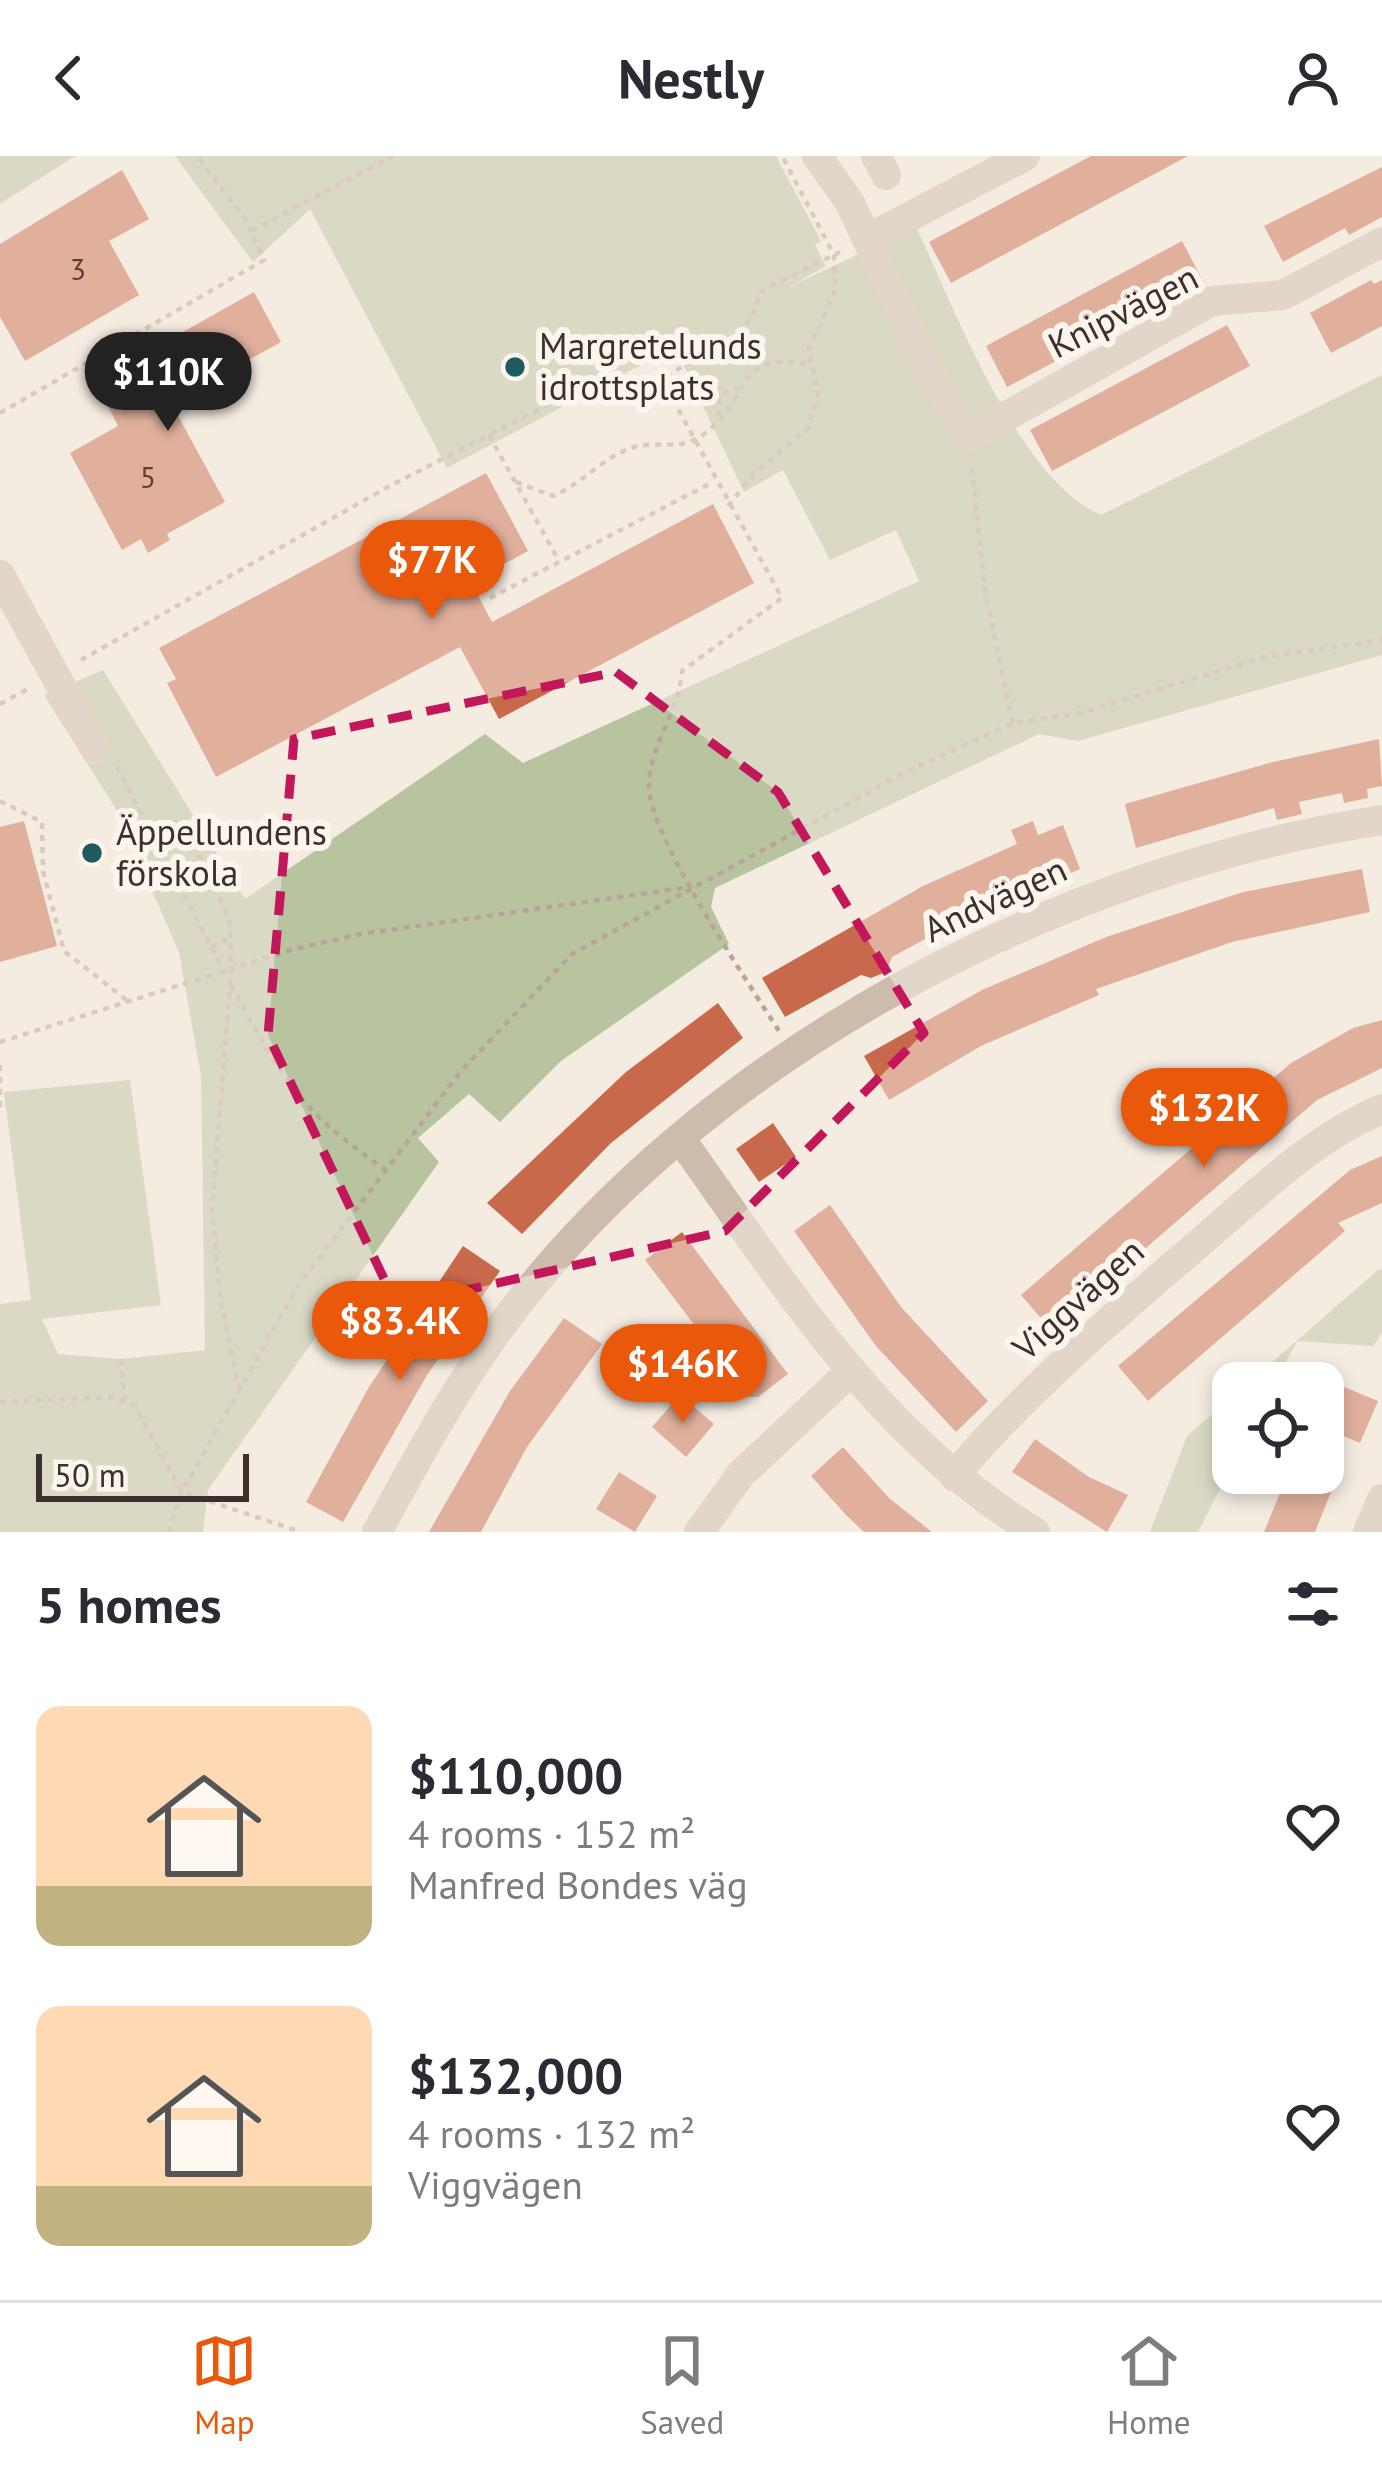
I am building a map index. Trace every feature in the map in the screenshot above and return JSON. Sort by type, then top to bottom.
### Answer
[{"type":"street","points":[[817,156],[850,203],[925,363],[969,437]]},
{"type":"street","points":[[867,239],[1025,156]]},
{"type":"street","name":"Knipvägen","points":[[969,437],[1212,301],[1283,295],[1382,242]]},
{"type":"street","points":[[0,575],[54,674],[103,750]]},
{"type":"street","name":"Andvägen","points":[[377,1532],[456,1395],[524,1296],[638,1177],[793,1053],[928,972],[1112,889],[1235,850],[1382,820]]},
{"type":"street","name":"Viggvägen","points":[[954,1476],[1048,1376],[1191,1250],[1310,1148],[1382,1109]]},
{"type":"street","points":[[682,1141],[849,1373],[954,1476],[1035,1532]]},
{"type":"street","points":[[698,1532],[741,1474],[849,1373]]},
{"type":"street","points":[[1368,1532],[1382,1499]]},
{"type":"path","points":[[0,412],[264,260],[251,231],[197,156]]},
{"type":"path","points":[[251,231],[393,156]]},
{"type":"path","points":[[728,506],[754,474],[808,428],[818,394],[809,349],[836,289],[834,255],[782,156]]},
{"type":"path","points":[[0,704],[602,376],[648,385],[744,330],[761,291],[867,239]]},
{"type":"path","points":[[516,482],[553,496],[632,448],[693,440],[734,407],[739,389],[767,360],[809,364]]},
{"type":"path","points":[[661,378],[782,598],[682,671],[680,697],[653,759],[650,802],[691,887],[793,1053]]},
{"type":"path","points":[[718,416],[720,395],[739,389]]},
{"type":"path","points":[[488,435],[560,562]]},
{"type":"path","points":[[969,437],[985,592],[1013,723]]},
{"type":"path","points":[[490,598],[715,481]]},
{"type":"path","points":[[168,1532],[182,1492],[298,1286],[461,1071],[572,955],[904,773],[1013,723],[1080,713],[1264,657],[1382,640]]},
{"type":"path","points":[[103,750],[228,972]]},
{"type":"path","points":[[0,801],[42,822],[43,871],[64,951],[129,1002]]},
{"type":"path","points":[[152,835],[182,820],[217,885],[230,938],[212,1211],[220,1304],[240,1390]]},
{"type":"path","points":[[0,1042],[361,934],[691,887]]},
{"type":"path","points":[[211,947],[230,938]]},
{"type":"path","points":[[230,983],[287,1087],[326,1129],[386,1170]]},
{"type":"path","points":[[0,1065],[0,1112]]},
{"type":"path","points":[[121,1359],[125,1402]]},
{"type":"path","points":[[0,1402],[112,1397],[135,1406],[182,1492],[301,1532]]},
{"type":"highlighted area","points":[[616,672],[778,792],[924,1033],[725,1231],[397,1306],[268,1035],[294,739]]},
{"type":"green space","points":[[0,156],[75,156],[0,204]]},
{"type":"green space","points":[[175,156],[776,156],[821,241],[815,245],[826,266],[789,287],[916,227],[1016,430],[1071,496],[1101,515],[1382,375],[1382,655],[1078,741],[1039,734],[715,888],[711,907],[729,944],[561,1061],[500,1122],[469,1094],[418,1138],[439,1162],[208,1490],[203,1532],[0,1532],[0,1304],[31,1300],[4,1092],[130,1080],[161,1305],[42,1319],[58,1354],[121,1359],[205,1350],[201,1076],[179,952],[116,809],[44,695],[103,670],[245,899],[485,734],[523,763],[919,581],[896,530],[830,560],[783,470],[744,492],[675,347],[447,468],[310,209],[253,262]]},
{"type":"green space","points":[[1382,1269],[1382,1333],[1373,1346],[1297,1341],[1286,1362],[1272,1362]]},
{"type":"green space","points":[[1212,1414],[1212,1494],[1218,1494],[1198,1532],[1150,1532],[1187,1436]]},
{"type":"building","points":[[1091,156],[1188,156],[951,283],[929,242]]},
{"type":"building","points":[[1382,167],[1382,217],[1349,235],[1345,228],[1283,262],[1264,226]]},
{"type":"building","points":[[122,170],[149,219],[109,241],[139,295],[25,361],[0,317],[0,244]]},
{"type":"building","points":[[1182,241],[1204,283],[1007,387],[986,346]]},
{"type":"building","points":[[1371,280],[1374,284],[1382,280],[1382,326],[1331,353],[1310,313]]},
{"type":"building","points":[[254,292],[281,342],[171,403],[225,502],[167,534],[170,540],[148,553],[141,539],[122,550],[70,453],[118,426],[108,406],[188,362],[174,337]]},
{"type":"building","points":[[1227,325],[1250,366],[1052,471],[1030,430]]},
{"type":"building","points":[[486,473],[528,551],[471,582],[492,622],[713,504],[754,583],[499,719],[460,647],[216,777],[167,683],[176,679],[159,648]]},
{"type":"building","points":[[1379,739],[1382,786],[1367,789],[1368,798],[1344,803],[1342,793],[1299,802],[1302,814],[1277,820],[1274,808],[1136,848],[1125,804],[1273,762]]},
{"type":"building","points":[[24,821],[57,946],[0,962],[0,827]]},
{"type":"building","points":[[1033,821],[1038,835],[1063,825],[1080,869],[964,918],[892,957],[886,972],[871,978],[861,975],[785,1017],[762,978],[923,886],[1017,844],[1011,830]]},
{"type":"building","points":[[1362,869],[1370,912],[1232,942],[1096,989],[1099,995],[981,1046],[889,1100],[864,1056],[982,990],[1106,937],[1243,892]]},
{"type":"building","points":[[718,1003],[743,1038],[611,1143],[522,1234],[487,1203],[626,1072]]},
{"type":"building","points":[[1382,1020],[1382,1068],[1317,1100],[1051,1330],[1021,1295],[1291,1063],[1353,1028]]},
{"type":"building","points":[[773,1123],[796,1157],[759,1182],[736,1149]]},
{"type":"building","points":[[1382,1156],[1382,1203],[1338,1223],[1345,1231],[1148,1401],[1118,1366],[1350,1170]]},
{"type":"building","points":[[830,1205],[901,1307],[988,1401],[956,1432],[876,1346],[794,1231]]},
{"type":"building","points":[[682,1232],[788,1374],[758,1397],[749,1397],[645,1260]]},
{"type":"building","points":[[463,1246],[500,1271],[427,1375],[343,1522],[306,1502],[369,1387]]},
{"type":"building","points":[[564,1318],[602,1344],[527,1447],[481,1532],[429,1532],[510,1391]]},
{"type":"building","points":[[1344,1387],[1378,1401],[1360,1443],[1344,1436]]},
{"type":"building","points":[[680,1395],[714,1424],[686,1457],[652,1427]]},
{"type":"building","points":[[1035,1439],[1089,1477],[1128,1495],[1107,1532],[1012,1472]]},
{"type":"building","points":[[843,1447],[889,1498],[932,1532],[864,1532],[846,1515],[811,1476]]},
{"type":"building","points":[[619,1472],[657,1496],[635,1532],[596,1509]]},
{"type":"building","points":[[1279,1494],[1330,1494],[1315,1532],[1264,1532]]},
{"type":"place","name":"Margretelunds idrottsplats","points":[[515,367]]},
{"type":"place","name":"Äppellundens förskola","points":[[92,853]]}]
